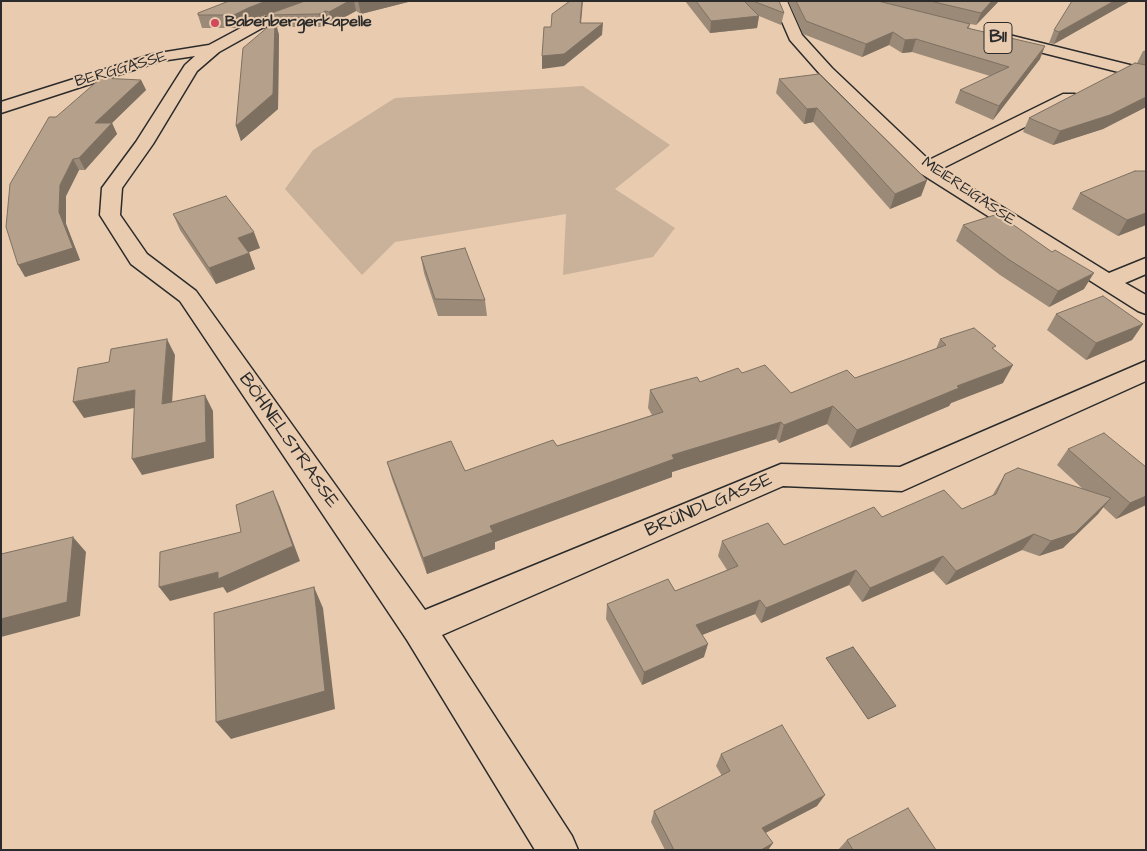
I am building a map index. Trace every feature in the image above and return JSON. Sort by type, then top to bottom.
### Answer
[{"type":"street","name":"BERGGASSE","points":[[1,108],[159,57],[213,49],[258,25],[325,1]]},
{"type":"street","name":"MEIEREIGASSE","points":[[780,1],[795,37],[826,71],[927,169],[1146,306]]},
{"type":"street","name":"B11","points":[[993,36],[1146,74]]},
{"type":"street","name":"BÖHNELSTRASSE","points":[[213,49],[191,68],[144,144],[112,188],[110,215],[139,259],[188,296],[418,629],[558,850]]},
{"type":"street","points":[[1100,82],[1126,69]]},
{"type":"street","points":[[927,169],[1083,90]]},
{"type":"street","points":[[1108,282],[1146,265]]},
{"type":"street","name":"BRÜNDLGASSE","points":[[418,629],[781,475],[902,479],[1146,370]]},
{"type":"shaded area","points":[[583,86],[670,145],[615,189],[675,228],[653,257],[563,275],[566,214],[395,242],[362,275],[285,189],[313,150],[395,98]]},
{"type":"shaded area","points":[[853,647],[896,706],[868,719],[826,658]]},
{"type":"building","points":[[229,1],[266,1],[234,15],[198,15],[198,13]]},
{"type":"building","points":[[305,1],[349,1],[329,12],[326,11],[319,14],[266,15]]},
{"type":"building","points":[[570,1],[582,1],[580,23],[603,23],[564,54],[542,56],[544,27],[551,27],[552,14]]},
{"type":"building","points":[[696,1],[744,1],[759,16],[711,21]]},
{"type":"building","points":[[753,1],[779,1],[784,13]]},
{"type":"building","points":[[796,1],[878,1],[970,24],[967,28],[1045,46],[999,106],[960,90],[1009,67],[916,39],[905,40],[893,32],[866,44],[806,21]]},
{"type":"building","points":[[930,1],[992,1],[981,13]]},
{"type":"building","points":[[1072,1],[1114,1],[1059,32],[1054,30]]},
{"type":"building","points":[[275,21],[273,94],[236,126],[243,48]]},
{"type":"building","points":[[1135,63],[1146,65],[1146,97],[1110,115],[1060,131],[1029,118]]},
{"type":"building","points":[[819,74],[927,180],[895,194],[817,108],[807,109],[779,79]]},
{"type":"building","points":[[101,78],[141,80],[95,123],[112,123],[79,158],[73,159],[60,185],[59,212],[73,248],[18,265],[6,227],[10,184],[49,117],[56,117]]},
{"type":"building","points":[[1135,171],[1146,171],[1146,213],[1127,220],[1080,193]]},
{"type":"building","points":[[226,196],[254,232],[238,238],[249,253],[209,268],[173,214]]},
{"type":"building","points":[[998,214],[1052,252],[1055,250],[1094,273],[1058,291],[1008,259],[963,225]]},
{"type":"building","points":[[465,248],[485,300],[435,299],[421,257]]},
{"type":"building","points":[[1103,296],[1143,324],[1096,343],[1056,314]]},
{"type":"building","points":[[974,328],[996,346],[992,348],[1013,365],[957,386],[959,388],[857,430],[833,406],[784,425],[781,422],[672,455],[674,459],[490,526],[493,532],[423,558],[387,462],[451,441],[465,471],[553,440],[557,446],[663,412],[650,390],[697,377],[700,382],[738,368],[742,373],[765,365],[791,393],[847,370],[855,378],[946,345],[940,339]]},
{"type":"building","points":[[167,339],[162,404],[205,395],[206,442],[132,459],[135,390],[73,402],[78,368],[109,362],[111,349]]},
{"type":"building","points":[[1104,433],[1146,467],[1146,496],[1130,503],[1068,449]]},
{"type":"building","points":[[1018,468],[1111,498],[1075,533],[1051,541],[1034,534],[956,571],[943,556],[870,588],[856,570],[766,608],[760,600],[696,625],[708,644],[644,672],[607,604],[668,579],[675,591],[738,566],[722,541],[768,523],[784,545],[874,507],[882,517],[944,490],[962,509],[996,494],[1005,474]]},
{"type":"building","points":[[273,491],[293,546],[218,579],[218,572],[159,587],[160,552],[241,532],[236,505]]},
{"type":"building","points":[[73,537],[67,602],[1,619],[1,554]]},
{"type":"building","points":[[314,587],[325,691],[216,722],[214,613]]},
{"type":"building","points":[[782,725],[825,795],[762,828],[773,843],[761,850],[674,850],[654,811],[730,771],[721,754]]},
{"type":"building","points":[[908,808],[936,850],[853,850],[847,840]]},
{"type":"place","name":"Babenbergerkapelle","points":[[215,23]]}]
